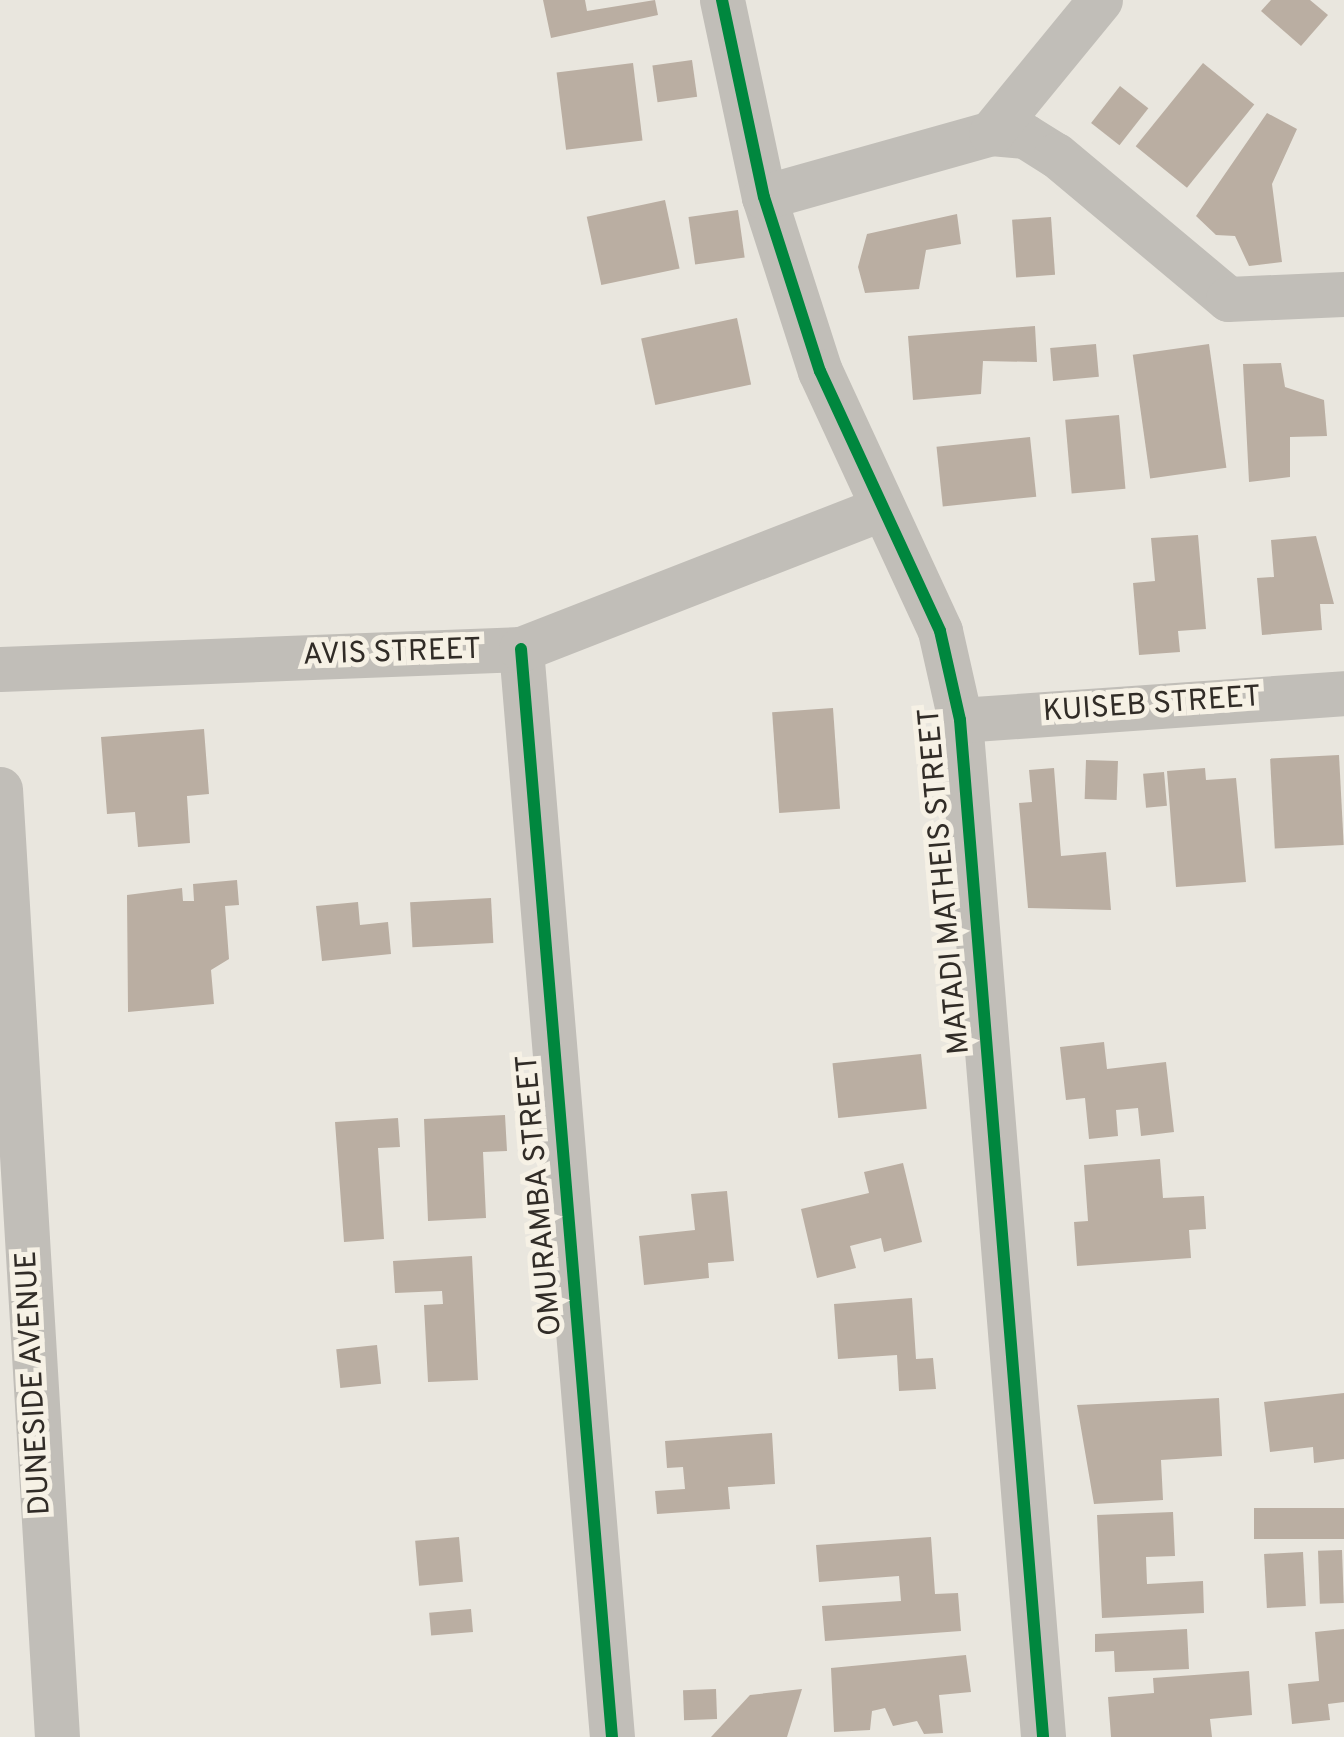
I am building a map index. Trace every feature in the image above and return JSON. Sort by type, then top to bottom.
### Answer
[{"type":"street","name":"MATADI MATHEIS STREET","points":[[722,0],[764,196],[877,510],[940,631],[960,720],[1043,1737]]},
{"type":"street","points":[[991,133],[1100,0]]},
{"type":"street","points":[[764,196],[991,133],[1024,136],[1056,155],[1228,299],[1344,294]]},
{"type":"street","name":"AVIS STREET","points":[[0,669],[521,650],[877,510]]},
{"type":"street","name":"OMURAMBA STREET","points":[[521,650],[612,1737]]},
{"type":"street","name":"KUISEB STREET","points":[[960,720],[1344,693]]},
{"type":"street","name":"DUNESIDE AVENUE","points":[[0,789],[56,1737]]},
{"type":"building","points":[[543,0],[585,0],[587,11],[655,0],[658,15],[551,38]]},
{"type":"building","points":[[1271,0],[1310,0],[1328,15],[1301,46],[1261,11]]},
{"type":"building","points":[[692,60],[697,97],[658,102],[652,66]]},
{"type":"building","points":[[633,63],[643,140],[566,150],[557,72]]},
{"type":"building","points":[[1203,63],[1254,105],[1187,188],[1136,146]]},
{"type":"building","points":[[1120,86],[1148,108],[1119,145],[1091,123]]},
{"type":"building","points":[[1267,113],[1297,129],[1272,184],[1282,262],[1249,266],[1235,236],[1216,235],[1196,216]]},
{"type":"building","points":[[665,200],[680,268],[601,285],[587,217]]},
{"type":"building","points":[[738,210],[745,258],[695,264],[688,217]]},
{"type":"building","points":[[957,214],[961,244],[926,250],[919,289],[865,293],[858,267],[867,234]]},
{"type":"building","points":[[1051,217],[1055,275],[1016,278],[1012,220]]},
{"type":"building","points":[[737,318],[751,385],[655,405],[641,338]]},
{"type":"building","points":[[1035,326],[1037,362],[983,361],[981,394],[913,400],[908,336]]},
{"type":"building","points":[[1096,344],[1099,377],[1053,381],[1050,348]]},
{"type":"building","points":[[1209,344],[1226,468],[1150,478],[1133,355]]},
{"type":"building","points":[[1281,363],[1285,387],[1324,400],[1327,436],[1290,437],[1290,477],[1249,482],[1243,364]]},
{"type":"building","points":[[1119,415],[1125,489],[1072,493],[1065,420]]},
{"type":"building","points":[[1030,437],[1036,497],[943,506],[937,447]]},
{"type":"building","points":[[1198,535],[1206,629],[1178,631],[1180,652],[1139,655],[1133,583],[1155,581],[1151,538]]},
{"type":"building","points":[[1316,536],[1334,604],[1320,604],[1322,630],[1262,635],[1257,578],[1274,577],[1271,540]]},
{"type":"building","points":[[833,708],[840,809],[779,813],[772,712]]},
{"type":"building","points":[[204,729],[209,794],[187,796],[190,843],[138,847],[135,812],[107,814],[101,737]]},
{"type":"building","points":[[1339,755],[1344,845],[1275,848],[1270,759]]},
{"type":"building","points":[[1086,760],[1118,761],[1117,800],[1085,799]]},
{"type":"building","points":[[1054,768],[1061,856],[1106,852],[1111,910],[1028,908],[1019,803],[1032,802],[1029,770]]},
{"type":"building","points":[[1205,768],[1206,780],[1236,778],[1246,882],[1176,887],[1167,771]]},
{"type":"building","points":[[1164,772],[1167,806],[1146,808],[1143,774]]},
{"type":"building","points":[[237,880],[239,905],[225,906],[229,959],[211,970],[214,1004],[128,1012],[127,895],[182,888],[183,901],[194,901],[193,884]]},
{"type":"building","points":[[491,898],[493,943],[412,947],[410,902]]},
{"type":"building","points":[[358,902],[360,925],[388,922],[391,954],[322,961],[316,906]]},
{"type":"building","points":[[1104,1042],[1107,1069],[1166,1062],[1174,1132],[1141,1136],[1138,1108],[1116,1110],[1118,1136],[1089,1139],[1085,1098],[1066,1100],[1060,1047]]},
{"type":"building","points":[[921,1054],[927,1109],[838,1118],[832,1063]]},
{"type":"building","points":[[505,1115],[507,1151],[483,1152],[486,1218],[428,1221],[424,1119]]},
{"type":"building","points":[[398,1118],[400,1147],[378,1148],[384,1239],[344,1242],[335,1122]]},
{"type":"building","points":[[1160,1159],[1163,1198],[1204,1196],[1206,1229],[1189,1230],[1191,1258],[1077,1266],[1074,1222],[1088,1221],[1084,1165]]},
{"type":"building","points":[[903,1163],[922,1242],[884,1252],[881,1238],[850,1246],[856,1268],[817,1278],[801,1209],[869,1193],[864,1172]]},
{"type":"building","points":[[727,1191],[734,1261],[708,1263],[709,1278],[644,1285],[639,1236],[695,1230],[691,1194]]},
{"type":"building","points":[[472,1256],[478,1380],[428,1382],[424,1305],[443,1304],[442,1291],[395,1293],[393,1261]]},
{"type":"building","points":[[912,1298],[916,1359],[933,1358],[936,1389],[899,1391],[897,1355],[838,1359],[834,1304]]},
{"type":"building","points":[[377,1345],[381,1384],[340,1388],[336,1349]]},
{"type":"building","points":[[1344,1393],[1344,1459],[1314,1463],[1313,1447],[1270,1452],[1264,1402]]},
{"type":"building","points":[[1219,1398],[1222,1456],[1161,1460],[1163,1500],[1094,1504],[1077,1405]]},
{"type":"building","points":[[772,1433],[775,1484],[728,1487],[730,1509],[657,1514],[655,1491],[685,1489],[683,1467],[667,1468],[665,1441]]},
{"type":"building","points":[[1254,1508],[1344,1508],[1344,1539],[1254,1539]]},
{"type":"building","points":[[1173,1512],[1175,1556],[1146,1557],[1147,1584],[1203,1581],[1204,1613],[1102,1618],[1097,1515]]},
{"type":"building","points":[[459,1537],[463,1582],[419,1586],[415,1541]]},
{"type":"building","points":[[931,1537],[935,1594],[958,1593],[961,1631],[825,1641],[822,1606],[901,1601],[899,1576],[819,1582],[816,1545]]},
{"type":"building","points":[[1342,1550],[1344,1603],[1320,1604],[1318,1551]]},
{"type":"building","points":[[1303,1552],[1306,1606],[1267,1608],[1264,1554]]},
{"type":"building","points":[[471,1609],[473,1632],[431,1636],[429,1613]]},
{"type":"building","points":[[1187,1629],[1189,1669],[1115,1672],[1114,1651],[1095,1652],[1095,1634]]},
{"type":"building","points":[[1344,1629],[1344,1702],[1328,1704],[1330,1720],[1292,1724],[1288,1684],[1319,1681],[1315,1632]]},
{"type":"building","points":[[966,1655],[971,1692],[939,1695],[943,1733],[924,1734],[917,1721],[893,1726],[885,1708],[872,1711],[870,1730],[834,1732],[831,1668]]},
{"type":"building","points":[[1249,1671],[1252,1715],[1210,1719],[1212,1737],[1111,1737],[1108,1697],[1154,1693],[1153,1678]]},
{"type":"building","points":[[716,1689],[717,1719],[684,1720],[683,1690]]},
{"type":"building","points":[[802,1689],[787,1737],[711,1737],[750,1695]]},
{"type":"cycle path","points":[[722,0],[764,197],[820,371],[940,631],[960,720],[1043,1737]]},
{"type":"cycle path","points":[[521,649],[612,1737]]}]
